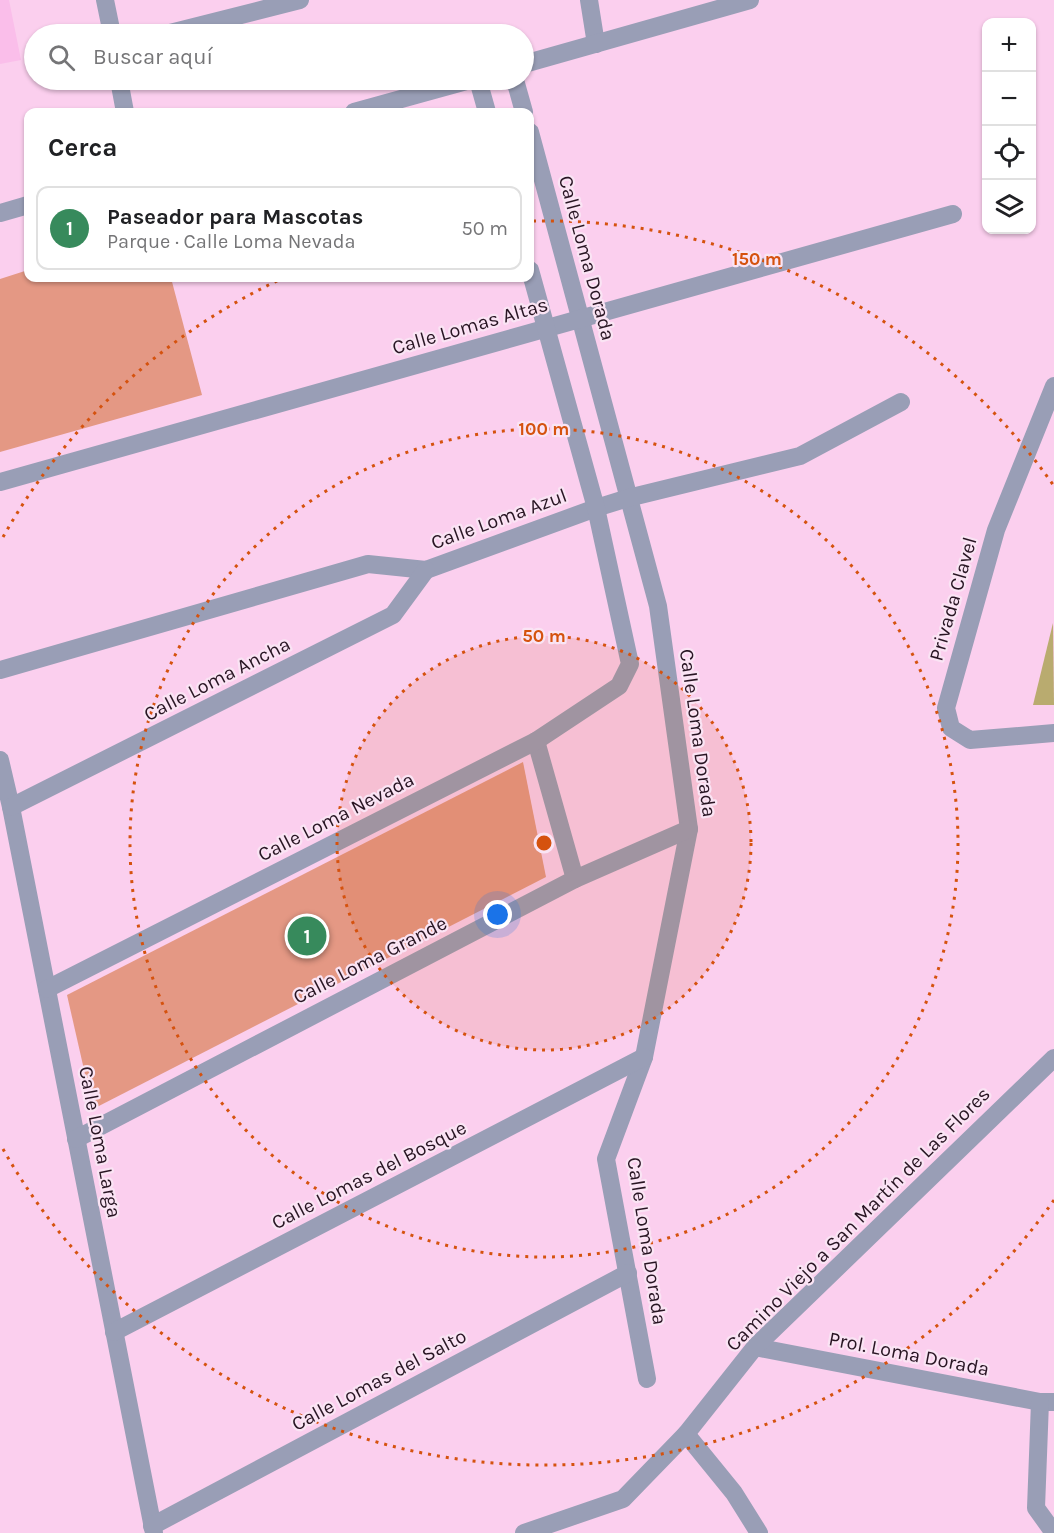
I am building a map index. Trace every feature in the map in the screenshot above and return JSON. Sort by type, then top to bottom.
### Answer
[{"type":"street","points":[[105,0],[110,24]]},
{"type":"street","points":[[205,24],[300,0]]},
{"type":"street","points":[[589,0],[596,44]]},
{"type":"street","points":[[534,61],[750,0]]},
{"type":"street","points":[[121,90],[123,108]]},
{"type":"street","points":[[368,108],[434,90]]},
{"type":"street","points":[[481,90],[486,108]]},
{"type":"street","points":[[518,90],[523,108]]},
{"type":"street","name":"Calle Loma Dorada","points":[[534,147],[658,606],[689,829],[644,1058],[606,1159],[647,1378]]},
{"type":"street","points":[[0,213],[24,206]]},
{"type":"street","name":"Calle Lomas Altas","points":[[0,482],[953,214]]},
{"type":"street","points":[[533,282],[596,508]]},
{"type":"street","name":"Privada Clavel","points":[[1054,386],[996,530],[946,708],[951,728],[970,740],[1054,733]]},
{"type":"street","name":"Calle Loma Azul","points":[[0,670],[368,564],[426,570],[628,498],[800,456],[902,402]]},
{"type":"street","name":"Calle Loma Nevada","points":[[47,989],[536,741],[620,686],[630,664],[596,508]]},
{"type":"street","name":"Calle Loma Ancha","points":[[11,807],[393,615],[426,570]]},
{"type":"street","points":[[536,741],[575,879]]},
{"type":"street","name":"Calle Loma Larga","points":[[0,760],[153,1530]]},
{"type":"street","name":"Calle Loma Grande","points":[[76,1138],[575,879],[689,829]]},
{"type":"street","name":"Calle Lomas del Bosque","points":[[114,1332],[644,1058]]},
{"type":"street","name":"Camino Viejo a San Martín de Las Flores","points":[[524,1533],[622,1499],[686,1434],[755,1347],[1054,1058]]},
{"type":"street","name":"Calle Lomas del Salto","points":[[153,1530],[628,1273]]},
{"type":"street","name":"Prol. Loma Dorada","points":[[755,1347],[1047,1402]]},
{"type":"street","points":[[1047,1402],[1036,1508],[1054,1533]]},
{"type":"street","points":[[686,1434],[734,1493],[759,1533]]},
{"type":"shaded area","points":[[0,0],[9,0],[21,60],[0,64]]},
{"type":"shaded area","points":[[24,271],[24,282],[172,282],[202,395],[0,452],[0,279]]},
{"type":"shaded area","points":[[523,762],[546,877],[93,1109],[67,995]]},
{"type":"building","points":[[1053,623],[1054,705],[1033,705]]},
{"type":"place","name":"Paseador para Mascotas","points":[[307,936]]}]
